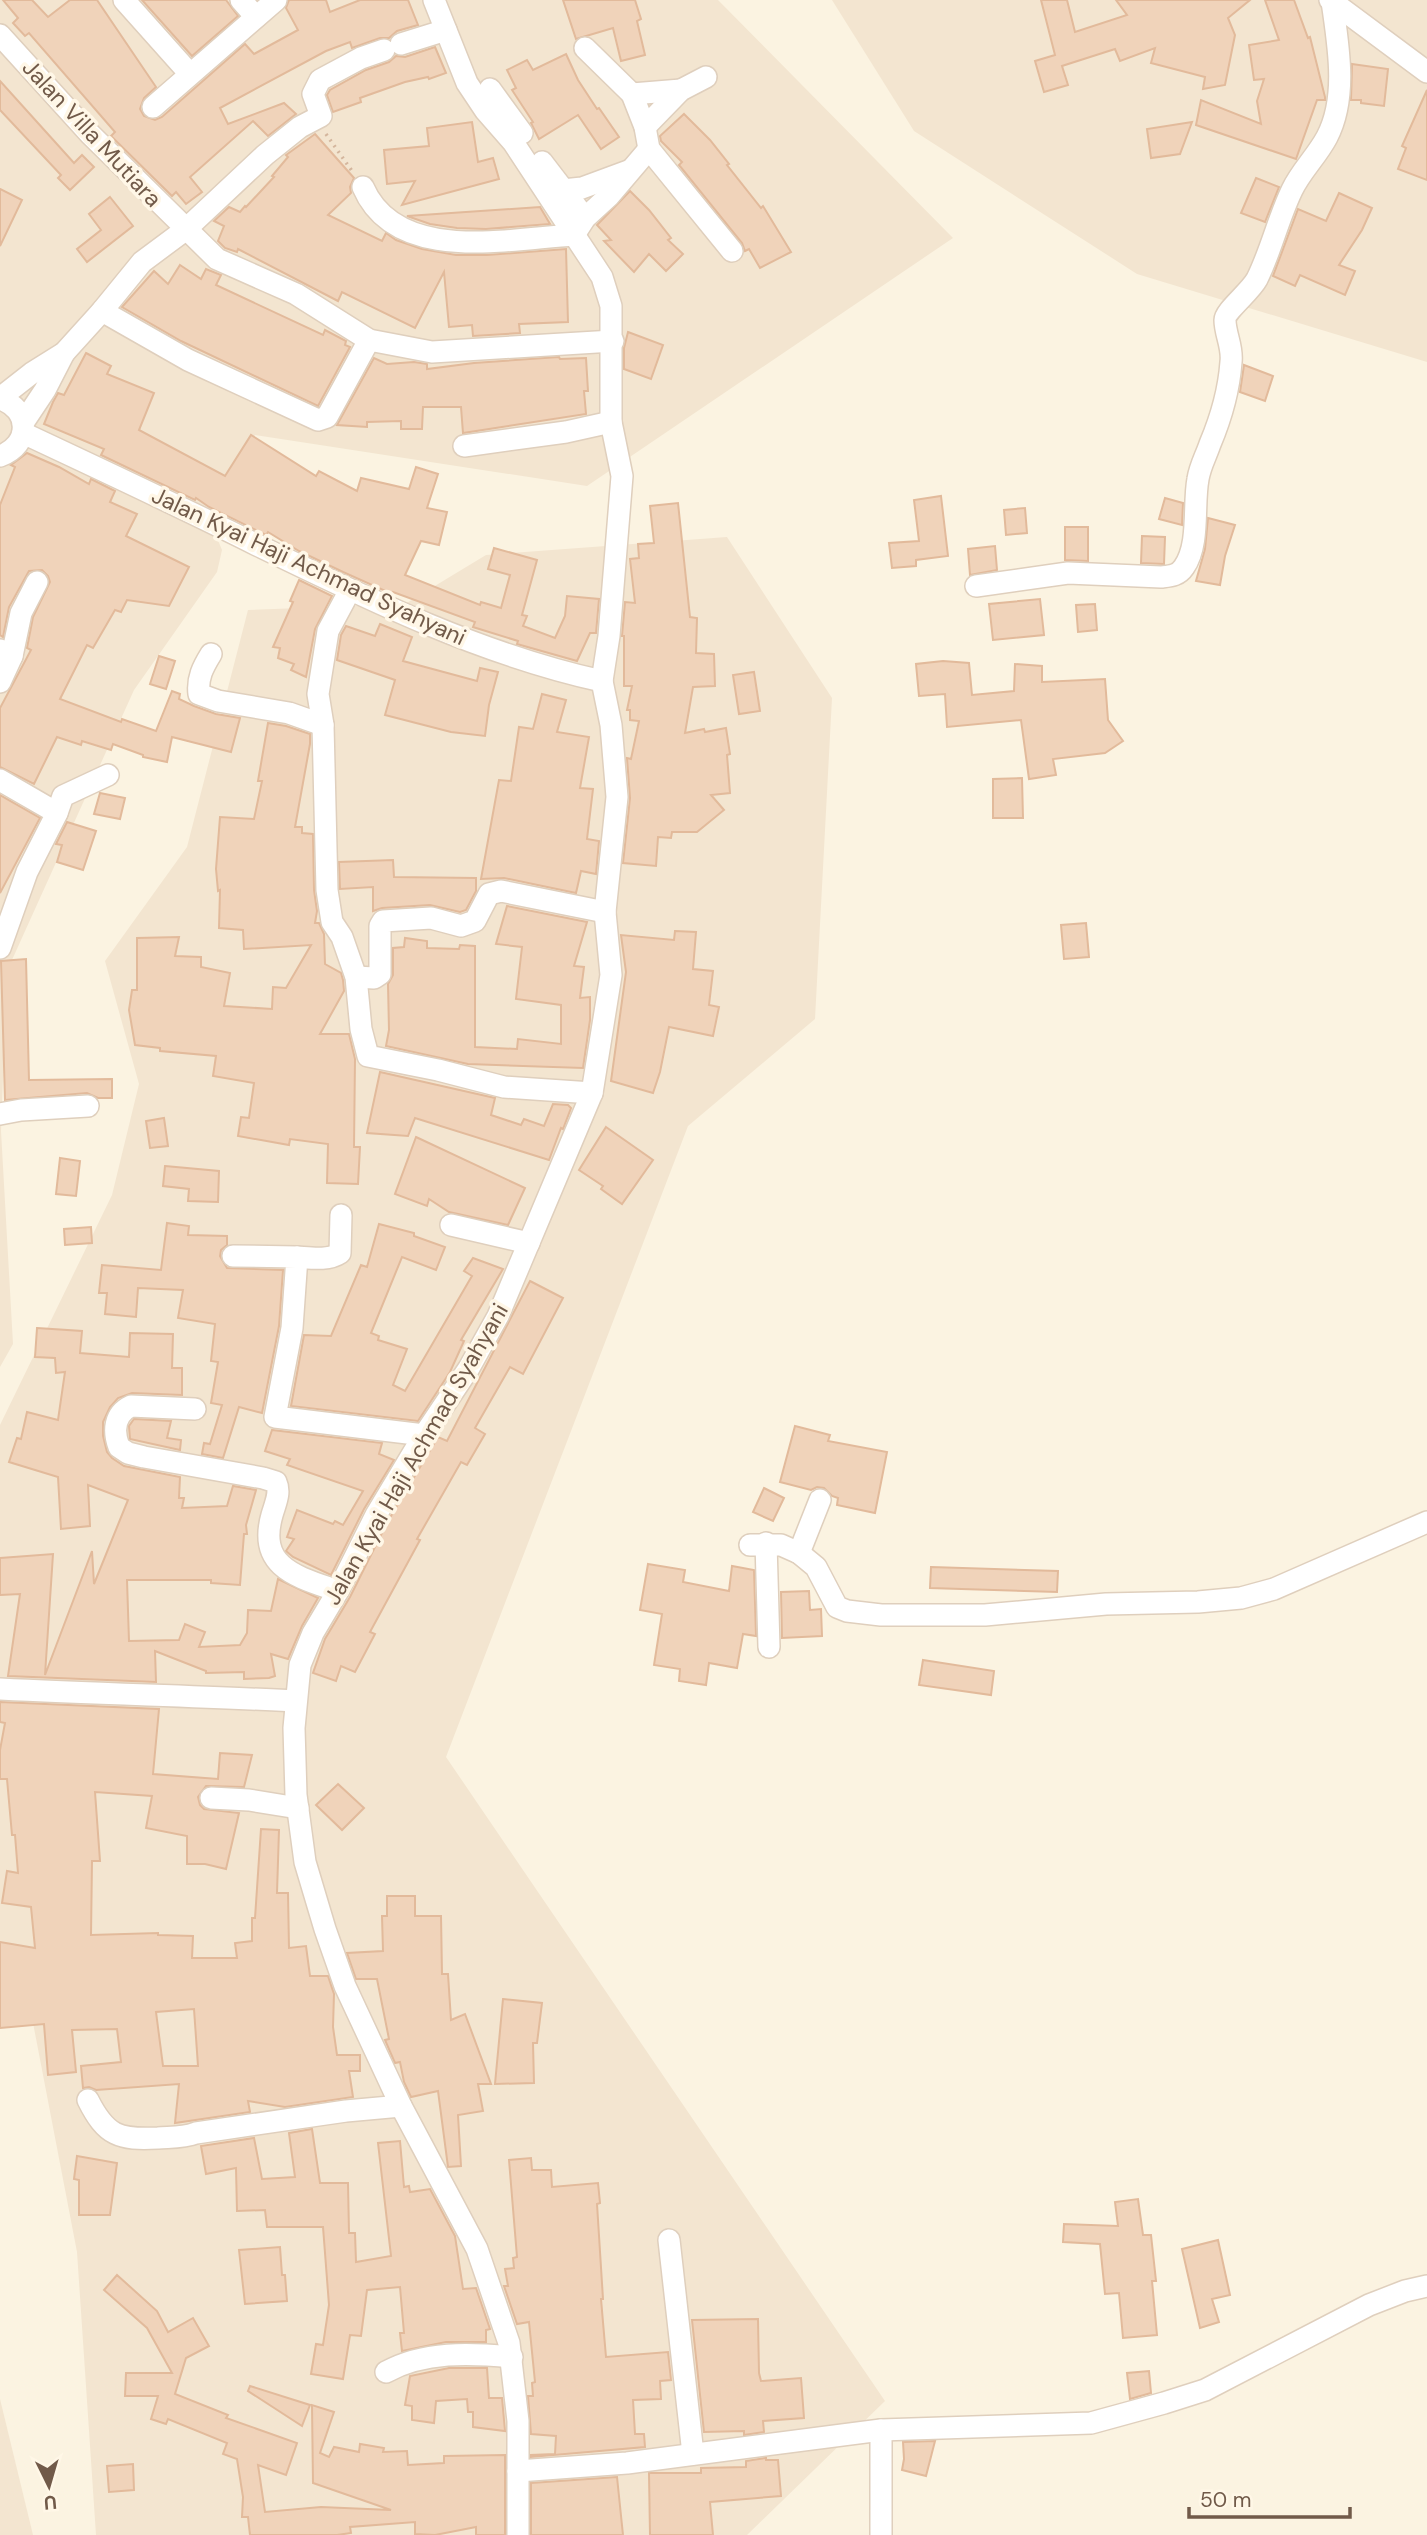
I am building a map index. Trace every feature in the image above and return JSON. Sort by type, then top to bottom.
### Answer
[{"type":"street","points":[[124,0],[190,74]]},
{"type":"street","points":[[241,0],[256,17]]},
{"type":"street","points":[[153,107],[276,0]]},
{"type":"street","points":[[434,0],[467,83],[485,110],[579,226]]},
{"type":"street","points":[[1331,1],[1425,68]]},
{"type":"street","points":[[976,586],[1068,573],[1174,576],[1185,566],[1194,529],[1197,480],[1221,415],[1229,384],[1232,358],[1226,314],[1245,298],[1256,280],[1292,191],[1327,138],[1332,123],[1337,101],[1339,51],[1331,1]]},
{"type":"street","points":[[23,428],[15,407],[0,399],[32,373],[64,353],[103,311],[142,262],[185,230],[265,155],[300,127],[321,116],[313,94],[320,80],[361,58],[446,30]]},
{"type":"street","name":"Jalan Villa Mutiara","points":[[0,35],[90,134],[217,259],[296,294],[369,340]]},
{"type":"street","points":[[585,48],[632,94],[645,127],[649,149],[732,251]]},
{"type":"street","points":[[645,127],[681,90],[706,77]]},
{"type":"street","points":[[490,89],[563,190],[603,277],[611,306],[611,422],[622,477],[609,636],[602,681]]},
{"type":"street","points":[[632,94],[681,90]]},
{"type":"street","points":[[363,187],[368,200],[388,221],[424,238],[452,242],[579,226],[649,149]]},
{"type":"street","points":[[563,190],[582,188],[631,170]]},
{"type":"street","points":[[103,311],[188,360],[318,420],[327,417],[369,340],[432,352],[613,341]]},
{"type":"street","points":[[0,456],[15,448],[64,353]]},
{"type":"street","points":[[464,446],[566,432],[611,422]]},
{"type":"street","name":"Jalan Kyai Haji Achmad Syahyani","points":[[23,428],[350,590],[486,649],[602,681],[611,725],[617,797],[605,912],[611,975],[592,1093],[492,1326],[469,1368],[424,1435],[376,1515],[338,1591],[313,1633],[300,1665],[294,1728],[298,1808],[305,1862],[325,1929],[345,1986],[401,2106],[477,2249],[497,2303],[512,2357],[518,2421],[518,2535]]},
{"type":"street","points":[[0,682],[6,653],[21,613],[37,582]]},
{"type":"street","points":[[350,590],[328,631],[318,694],[323,724],[327,890],[332,922],[342,937],[356,977],[361,1029],[368,1056],[417,1065],[504,1087],[592,1093]]},
{"type":"street","points":[[211,654],[201,671],[199,694],[218,701],[289,713],[323,724]]},
{"type":"street","points":[[0,948],[27,872],[63,796],[108,775]]},
{"type":"street","points":[[0,780],[57,813]]},
{"type":"street","points":[[356,977],[374,978],[380,974],[380,926],[383,921],[431,918],[461,926],[475,921],[489,894],[501,891],[605,912]]},
{"type":"street","points":[[0,1114],[88,1106]]},
{"type":"street","points":[[233,1256],[336,1257],[340,1253],[341,1215]]},
{"type":"street","points":[[451,1225],[529,1243]]},
{"type":"street","points":[[297,1257],[292,1328],[275,1417],[424,1435]]},
{"type":"street","points":[[195,1409],[131,1406],[123,1410],[116,1427],[119,1447],[128,1453],[144,1457],[276,1482],[278,1494],[270,1521],[269,1536],[274,1558],[292,1574],[338,1591]]},
{"type":"street","points":[[799,1553],[820,1500]]},
{"type":"street","points":[[769,1647],[758,1544],[781,1545],[799,1553],[816,1567],[837,1606],[847,1611],[860,1614],[985,1615],[1106,1604],[1241,1598],[1274,1589],[1427,1522]]},
{"type":"street","points":[[0,1689],[69,1694],[296,1701]]},
{"type":"street","points":[[211,1798],[249,1800],[298,1808]]},
{"type":"street","points":[[88,2100],[97,2118],[106,2128],[127,2139],[185,2137],[196,2133],[346,2111],[401,2106]]},
{"type":"street","points":[[669,2240],[693,2454]]},
{"type":"street","points":[[518,2471],[627,2463],[881,2430],[1091,2423],[1205,2390],[1369,2305],[1427,2286]]},
{"type":"street","points":[[386,2372],[413,2360],[470,2354],[512,2357]]},
{"type":"street","points":[[881,2430],[881,2535]]},
{"type":"path","points":[[321,116],[324,132],[363,187]]},
{"type":"shaded area","points":[[0,0],[718,0],[953,238],[587,486],[255,435],[212,526],[222,550],[217,572],[134,690],[7,971],[1,1131],[13,1344],[0,1367]]},
{"type":"shaded area","points":[[832,0],[1427,0],[1427,362],[1137,274],[914,131]]},
{"type":"shaded area","points":[[727,537],[832,698],[815,1019],[688,1126],[446,1757],[885,2401],[747,2535],[96,2535],[77,2252],[24,1976],[0,1962],[0,1425],[112,1195],[139,1084],[105,961],[187,847],[248,610],[405,604],[486,555]]},
{"type":"shaded area","points":[[0,2399],[33,2535],[0,2535]]},
{"type":"building","points":[[3,0],[32,0],[48,17],[70,0],[97,0],[156,87],[144,98],[140,109],[144,116],[155,120],[162,117],[245,44],[254,54],[298,30],[286,8],[289,0],[326,0],[330,12],[360,0],[408,0],[418,25],[397,31],[389,38],[380,38],[352,48],[350,42],[326,51],[220,108],[228,124],[284,103],[296,114],[268,136],[253,121],[190,177],[202,192],[186,204],[176,192],[172,196],[111,136],[115,132],[29,33],[25,36],[13,23],[18,18]]},
{"type":"building","points":[[142,0],[226,0],[238,16],[192,56]]},
{"type":"building","points":[[563,0],[635,0],[641,19],[637,21],[645,55],[621,61],[613,28],[576,39]]},
{"type":"building","points":[[1041,0],[1067,0],[1075,32],[1127,15],[1116,0],[1250,0],[1228,18],[1235,35],[1225,85],[1203,89],[1205,77],[1151,63],[1155,48],[1120,61],[1115,49],[1062,66],[1068,85],[1044,92],[1035,61],[1055,55]]},
{"type":"building","points":[[1265,0],[1294,0],[1308,38],[1310,37],[1325,97],[1325,100],[1317,100],[1296,159],[1196,125],[1201,100],[1261,124],[1257,101],[1264,79],[1254,80],[1249,45],[1279,40]]},
{"type":"building","points":[[435,47],[446,73],[429,79],[428,77],[405,82],[360,98],[361,102],[333,112],[327,95],[330,90],[366,70],[389,62],[396,56],[405,57]]},
{"type":"building","points":[[566,54],[578,80],[619,137],[601,149],[578,115],[539,139],[531,123],[533,122],[512,90],[516,88],[507,70],[527,60],[533,70]]},
{"type":"building","points":[[1352,64],[1388,69],[1384,106],[1351,100]]},
{"type":"building","points":[[0,81],[74,163],[82,155],[94,167],[70,190],[58,178],[61,175],[0,110]]},
{"type":"building","points":[[1427,90],[1427,180],[1398,169],[1406,148],[1402,146]]},
{"type":"building","points":[[684,114],[710,140],[761,208],[763,206],[791,252],[760,268],[749,249],[745,251],[742,243],[679,165],[682,162],[661,141],[660,136]]},
{"type":"building","points":[[472,122],[478,162],[493,158],[499,179],[402,205],[415,181],[387,184],[384,150],[429,146],[427,128]]},
{"type":"building","points":[[1192,122],[1180,154],[1151,158],[1147,129]]},
{"type":"building","points":[[315,134],[354,178],[350,187],[351,193],[328,215],[382,241],[386,233],[396,240],[422,249],[456,255],[566,249],[568,322],[519,324],[520,333],[473,336],[472,325],[449,327],[444,272],[415,328],[342,292],[338,301],[238,249],[237,252],[225,248],[218,241],[224,226],[214,221],[229,207],[240,212],[246,207],[274,177],[272,176],[288,157],[286,155]]},
{"type":"building","points":[[1256,178],[1279,187],[1265,222],[1241,213]]},
{"type":"building","points":[[0,189],[22,200],[0,246]]},
{"type":"building","points":[[630,191],[671,238],[668,240],[683,254],[666,271],[649,254],[634,272],[604,241],[611,240],[597,225]]},
{"type":"building","points":[[1339,193],[1372,208],[1362,230],[1339,265],[1355,271],[1345,295],[1300,275],[1295,286],[1273,276],[1298,209],[1326,221]]},
{"type":"building","points":[[110,197],[133,226],[87,262],[77,249],[101,230],[89,214]]},
{"type":"building","points":[[540,207],[550,224],[486,229],[457,228],[430,224],[407,216]]},
{"type":"building","points":[[180,265],[201,279],[206,269],[221,275],[216,285],[323,335],[325,330],[346,341],[345,345],[350,347],[318,406],[181,341],[122,307],[154,271],[168,284]]},
{"type":"building","points":[[628,332],[663,345],[651,379],[624,369],[624,348]]},
{"type":"building","points":[[86,353],[111,366],[107,374],[154,393],[139,430],[225,476],[251,435],[316,476],[319,471],[357,491],[361,478],[409,489],[416,467],[438,474],[427,508],[447,512],[439,545],[421,541],[405,575],[480,605],[481,602],[501,608],[510,575],[488,569],[494,548],[537,560],[522,615],[527,616],[523,626],[555,638],[565,616],[567,596],[599,599],[596,633],[590,633],[577,661],[517,644],[518,641],[473,627],[475,622],[393,592],[392,594],[343,572],[299,551],[268,532],[266,535],[196,498],[195,500],[101,455],[104,449],[44,424],[58,393],[64,395]]},
{"type":"building","points":[[559,357],[586,358],[586,414],[463,433],[461,407],[423,407],[422,429],[401,429],[401,421],[367,422],[367,427],[337,425],[374,358],[387,364],[427,364],[427,369]]},
{"type":"building","points":[[1244,365],[1273,376],[1265,401],[1240,392]]},
{"type":"building","points":[[27,453],[89,484],[91,479],[115,491],[110,502],[137,514],[126,536],[189,567],[169,606],[127,600],[121,612],[115,610],[93,648],[87,645],[60,699],[121,722],[122,719],[156,731],[172,691],[180,694],[179,699],[194,706],[216,714],[240,718],[231,752],[172,737],[167,762],[143,757],[113,744],[111,750],[82,741],[81,745],[57,737],[34,784],[0,767],[0,708],[31,650],[27,648],[33,617],[50,582],[42,570],[29,571],[9,607],[3,637],[0,635],[0,505],[15,467],[11,465]]},
{"type":"building","points":[[941,496],[948,556],[916,560],[916,566],[892,568],[889,543],[919,541],[914,500]]},
{"type":"building","points":[[1165,498],[1183,503],[1182,525],[1159,519]]},
{"type":"building","points":[[678,503],[690,617],[697,618],[696,653],[714,654],[715,686],[693,687],[685,733],[726,728],[730,754],[727,755],[730,793],[711,795],[724,810],[697,832],[672,832],[671,838],[658,837],[656,866],[623,863],[630,798],[627,758],[631,759],[639,721],[630,720],[630,710],[627,710],[632,686],[624,686],[622,636],[625,602],[635,603],[630,559],[639,558],[638,544],[654,543],[650,506]]},
{"type":"building","points":[[1025,508],[1027,533],[1006,535],[1004,510]]},
{"type":"building","points":[[1208,518],[1235,525],[1225,556],[1220,585],[1196,581],[1205,549]]},
{"type":"building","points":[[1065,527],[1088,527],[1088,561],[1065,560]]},
{"type":"building","points":[[1142,536],[1165,537],[1164,564],[1141,563]]},
{"type":"building","points":[[995,546],[997,570],[970,575],[968,549]]},
{"type":"building","points":[[299,580],[332,596],[315,629],[306,677],[291,670],[294,664],[278,658],[280,648],[273,647],[293,602],[290,601]]},
{"type":"building","points":[[1040,599],[1044,635],[993,640],[989,604]]},
{"type":"building","points":[[1095,604],[1097,630],[1078,632],[1076,605]]},
{"type":"building","points":[[380,624],[412,637],[403,661],[477,681],[480,668],[498,672],[489,705],[485,736],[451,732],[385,715],[395,680],[337,660],[341,635],[346,626],[375,636]]},
{"type":"building","points":[[159,656],[175,661],[166,689],[150,684]]},
{"type":"building","points":[[943,661],[969,663],[972,695],[1014,691],[1015,664],[1042,666],[1042,682],[1105,679],[1108,720],[1123,741],[1105,753],[1053,759],[1056,775],[1029,779],[1021,720],[947,727],[945,694],[919,696],[916,664]]},
{"type":"building","points":[[754,672],[760,711],[739,714],[733,675]]},
{"type":"building","points":[[542,694],[566,700],[557,732],[589,737],[580,788],[593,789],[587,839],[599,841],[596,874],[581,871],[576,893],[504,878],[481,879],[499,780],[511,781],[519,727],[533,729]]},
{"type":"building","points":[[268,723],[310,734],[295,827],[302,827],[302,833],[313,834],[317,911],[315,923],[319,923],[324,934],[325,964],[341,973],[343,980],[344,991],[320,1034],[349,1034],[355,1059],[354,1147],[360,1147],[358,1184],[327,1183],[328,1144],[290,1139],[289,1145],[238,1136],[241,1117],[249,1118],[254,1083],[213,1076],[216,1056],[160,1051],[160,1048],[135,1045],[129,1010],[132,990],[137,990],[137,938],[179,937],[175,956],[201,957],[201,967],[230,973],[224,1006],[272,1009],[273,987],[286,988],[311,945],[244,949],[243,930],[219,928],[220,890],[218,891],[216,869],[220,817],[254,819],[262,781],[258,781]]},
{"type":"building","points":[[1022,778],[1023,818],[993,818],[993,779]]},
{"type":"building","points":[[100,793],[125,798],[120,819],[94,814]]},
{"type":"building","points":[[0,795],[40,818],[0,893]]},
{"type":"building","points":[[67,822],[96,831],[83,870],[57,862],[62,845],[56,844]]},
{"type":"building","points":[[393,860],[394,877],[476,878],[476,891],[466,910],[460,912],[430,905],[373,911],[373,887],[340,889],[339,862]]},
{"type":"building","points":[[507,906],[587,922],[574,966],[584,967],[580,998],[590,997],[590,1020],[583,1068],[468,1064],[386,1046],[389,1030],[388,984],[393,975],[393,948],[404,947],[405,938],[427,941],[427,948],[459,949],[460,945],[475,946],[475,1047],[517,1049],[518,1039],[561,1044],[561,1005],[516,999],[522,947],[496,944]]},
{"type":"building","points":[[1086,923],[1089,957],[1064,959],[1061,925]]},
{"type":"building","points":[[675,931],[696,932],[693,969],[713,971],[709,1005],[719,1007],[713,1036],[669,1027],[653,1093],[611,1081],[626,972],[621,935],[674,940]]},
{"type":"building","points":[[26,959],[29,1080],[112,1079],[112,1098],[98,1098],[87,1093],[5,1100],[1,961]]},
{"type":"building","points":[[380,1072],[495,1098],[491,1115],[521,1125],[524,1119],[544,1126],[553,1104],[568,1105],[571,1108],[549,1160],[415,1118],[408,1136],[367,1133]]},
{"type":"building","points":[[164,1118],[168,1146],[150,1148],[146,1121]]},
{"type":"building","points":[[606,1127],[653,1160],[622,1204],[601,1189],[603,1186],[579,1170]]},
{"type":"building","points":[[416,1137],[525,1188],[508,1225],[449,1212],[429,1199],[427,1206],[395,1194]]},
{"type":"building","points":[[60,1158],[80,1161],[76,1196],[56,1194]]},
{"type":"building","points":[[165,1166],[219,1171],[218,1202],[188,1201],[189,1189],[163,1186]]},
{"type":"building","points":[[167,1223],[189,1226],[188,1235],[227,1236],[227,1245],[221,1250],[220,1256],[227,1268],[283,1270],[279,1326],[262,1413],[239,1407],[223,1458],[202,1454],[204,1443],[210,1444],[222,1405],[211,1403],[218,1362],[211,1361],[215,1324],[178,1318],[183,1290],[138,1288],[136,1317],[105,1314],[107,1293],[99,1293],[102,1265],[161,1270]]},
{"type":"building","points":[[379,1224],[414,1233],[414,1236],[445,1247],[436,1270],[402,1257],[371,1333],[379,1336],[378,1340],[407,1349],[393,1385],[405,1391],[472,1276],[464,1271],[473,1258],[503,1269],[461,1340],[464,1341],[450,1372],[418,1421],[291,1406],[304,1335],[331,1336],[361,1265],[367,1267]]},
{"type":"building","points":[[91,1227],[92,1243],[65,1245],[64,1229]]},
{"type":"building","points":[[530,1281],[563,1298],[523,1374],[510,1367],[475,1428],[485,1434],[467,1465],[461,1462],[417,1539],[420,1540],[370,1632],[375,1634],[355,1672],[341,1666],[336,1681],[313,1673],[325,1639],[350,1597],[388,1521],[438,1437],[447,1441]]},
{"type":"building","points":[[37,1328],[82,1331],[80,1353],[129,1357],[130,1333],[173,1334],[172,1368],[182,1368],[182,1395],[132,1393],[118,1398],[103,1422],[107,1452],[124,1466],[180,1477],[179,1498],[184,1498],[182,1508],[227,1506],[233,1486],[256,1490],[246,1525],[247,1534],[244,1534],[240,1585],[211,1583],[211,1580],[127,1580],[129,1641],[179,1640],[185,1624],[205,1632],[199,1647],[240,1645],[247,1633],[248,1610],[271,1611],[278,1579],[318,1598],[288,1659],[271,1654],[275,1676],[244,1679],[244,1672],[206,1673],[155,1651],[156,1682],[8,1676],[20,1594],[0,1595],[0,1558],[53,1554],[45,1675],[92,1551],[94,1584],[128,1500],[88,1485],[90,1526],[61,1529],[58,1477],[9,1462],[17,1438],[21,1439],[27,1412],[58,1420],[65,1372],[56,1373],[55,1358],[35,1357]]},
{"type":"building","points":[[134,1419],[171,1421],[167,1438],[181,1440],[180,1450],[130,1439],[129,1426]]},
{"type":"building","points":[[795,1426],[830,1435],[828,1441],[887,1452],[875,1513],[837,1505],[838,1498],[824,1488],[811,1490],[780,1482]]},
{"type":"building","points":[[272,1430],[382,1443],[379,1454],[394,1460],[364,1509],[331,1575],[286,1551],[294,1539],[287,1537],[297,1510],[333,1524],[335,1521],[343,1525],[363,1491],[287,1465],[290,1459],[265,1451]]},
{"type":"building","points":[[764,1488],[784,1498],[773,1521],[753,1512]]},
{"type":"building","points":[[648,1564],[685,1570],[683,1582],[729,1591],[732,1566],[754,1570],[756,1636],[743,1634],[737,1668],[709,1663],[706,1685],[679,1681],[680,1669],[654,1665],[662,1614],[640,1610]]},
{"type":"building","points":[[931,1567],[1058,1571],[1057,1592],[930,1588]]},
{"type":"building","points":[[809,1591],[810,1610],[821,1609],[822,1636],[782,1638],[781,1592]]},
{"type":"building","points":[[923,1660],[994,1671],[991,1695],[919,1685]]},
{"type":"building","points":[[0,1702],[159,1709],[153,1774],[218,1779],[220,1753],[252,1755],[244,1787],[206,1786],[198,1797],[204,1809],[239,1813],[226,1869],[205,1864],[187,1864],[187,1836],[146,1828],[152,1796],[95,1792],[100,1861],[92,1861],[91,1935],[158,1933],[193,1936],[192,1958],[237,1958],[235,1943],[252,1941],[261,1829],[279,1830],[277,1893],[288,1893],[289,1948],[306,1946],[310,1976],[328,1976],[334,1994],[333,2027],[337,2055],[360,2055],[360,2071],[349,2071],[353,2097],[285,2107],[248,2101],[250,2112],[175,2123],[179,2084],[96,2090],[83,2088],[81,2066],[121,2062],[117,2029],[72,2030],[76,2072],[48,2075],[44,2024],[0,2028],[0,1942],[35,1948],[31,1907],[2,1903],[7,1871],[18,1873],[7,1779],[0,1779],[0,1750],[5,1723],[0,1722]],"holes":[[[194,2009],[198,2066],[163,2066],[156,2012]]]},
{"type":"building","points":[[338,1784],[364,1808],[342,1830],[316,1805]]},
{"type":"building","points":[[387,1896],[415,1896],[415,1916],[441,1916],[442,1974],[448,1974],[451,2020],[465,2014],[491,2084],[478,2084],[483,2111],[458,2115],[461,2166],[448,2167],[438,2091],[411,2097],[404,2082],[400,2062],[395,2063],[385,2040],[389,2039],[377,1979],[356,1979],[347,1953],[383,1951],[382,1916],[387,1916]]},
{"type":"building","points":[[503,1999],[542,2003],[537,2043],[533,2043],[534,2083],[495,2084]]},
{"type":"building","points":[[312,2129],[320,2183],[348,2183],[349,2233],[355,2233],[356,2262],[391,2256],[378,2143],[400,2141],[404,2187],[409,2186],[410,2192],[430,2189],[455,2236],[463,2289],[476,2288],[490,2329],[486,2330],[486,2342],[446,2342],[402,2351],[400,2333],[404,2333],[400,2287],[367,2290],[361,2336],[350,2335],[343,2379],[311,2374],[316,2344],[323,2345],[329,2305],[323,2227],[267,2227],[265,2210],[237,2211],[236,2168],[206,2174],[201,2146],[254,2138],[262,2179],[295,2177],[289,2133]]},
{"type":"building","points":[[77,2156],[117,2163],[110,2215],[79,2215],[79,2180],[74,2179]]},
{"type":"building","points":[[531,2158],[532,2170],[551,2170],[552,2187],[598,2183],[601,2299],[606,2357],[668,2352],[671,2380],[660,2381],[661,2399],[633,2400],[635,2434],[644,2434],[645,2447],[531,2457],[555,2454],[556,2436],[531,2434],[528,2396],[533,2396],[532,2383],[535,2382],[529,2322],[517,2324],[504,2286],[508,2286],[505,2269],[514,2268],[513,2258],[517,2257],[509,2160]]},
{"type":"building","points":[[1138,2199],[1143,2235],[1151,2235],[1156,2281],[1152,2281],[1157,2335],[1123,2338],[1119,2293],[1105,2294],[1100,2244],[1063,2242],[1064,2224],[1118,2226],[1115,2202]]},
{"type":"building","points":[[1218,2240],[1230,2295],[1212,2299],[1219,2322],[1200,2328],[1182,2249]]},
{"type":"building","points":[[280,2247],[287,2301],[245,2304],[239,2250]]},
{"type":"building","points":[[117,2275],[157,2311],[168,2332],[193,2318],[209,2346],[186,2358],[175,2394],[228,2415],[226,2418],[297,2443],[286,2475],[258,2465],[265,2512],[321,2507],[391,2510],[313,2483],[312,2405],[334,2412],[320,2453],[329,2457],[334,2447],[359,2452],[360,2444],[384,2448],[383,2452],[407,2451],[408,2465],[444,2463],[444,2456],[505,2455],[505,2535],[476,2535],[476,2527],[435,2535],[415,2534],[415,2522],[350,2527],[351,2533],[337,2535],[250,2535],[248,2517],[242,2517],[243,2497],[237,2459],[223,2454],[227,2443],[168,2419],[166,2424],[151,2419],[158,2396],[125,2396],[126,2373],[172,2373],[147,2328],[104,2290]]},
{"type":"building","points":[[758,2319],[761,2381],[801,2378],[804,2418],[763,2421],[764,2432],[744,2435],[744,2431],[704,2432],[692,2320]]},
{"type":"building","points":[[449,2368],[487,2368],[489,2398],[502,2398],[505,2431],[473,2427],[473,2412],[468,2412],[467,2399],[436,2401],[434,2423],[412,2420],[412,2406],[405,2405],[410,2376]]},
{"type":"building","points":[[1149,2371],[1151,2393],[1130,2399],[1127,2373]]},
{"type":"building","points":[[250,2386],[310,2405],[302,2426],[248,2391]]},
{"type":"building","points":[[935,2441],[926,2476],[902,2470],[903,2442]]},
{"type":"building","points":[[766,2458],[778,2460],[781,2496],[710,2502],[713,2535],[650,2535],[649,2473],[701,2473],[701,2468],[746,2467],[746,2461]]},
{"type":"building","points":[[133,2464],[134,2490],[109,2492],[107,2466]]},
{"type":"building","points":[[617,2477],[623,2535],[531,2535],[531,2483]]}]
